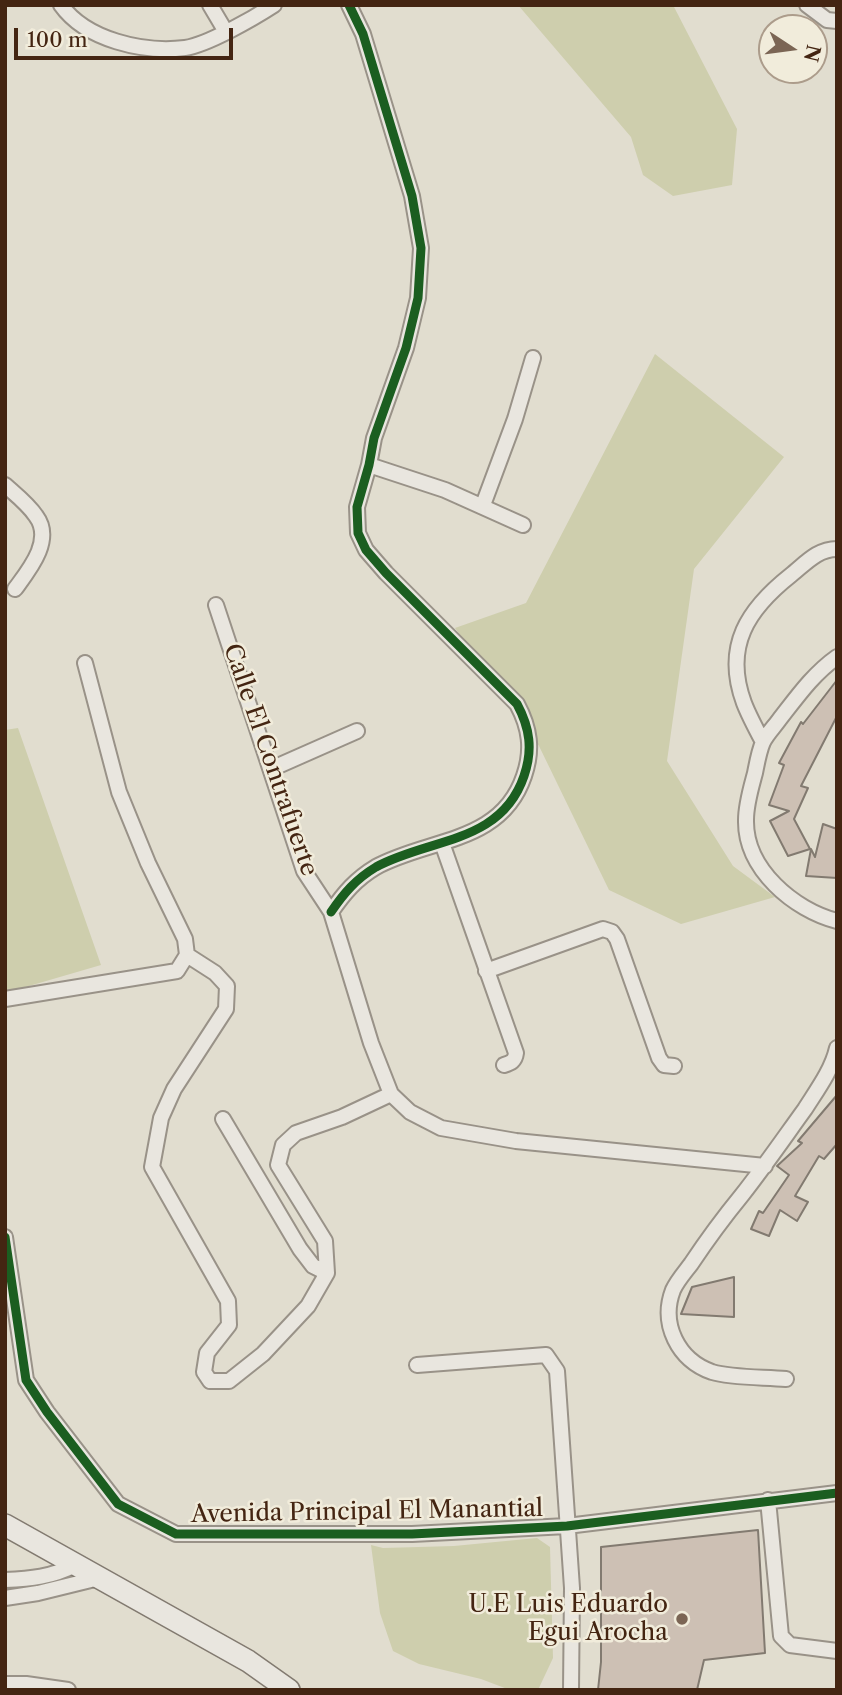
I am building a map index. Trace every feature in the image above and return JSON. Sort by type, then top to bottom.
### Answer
[{"type":"street","points":[[61,5],[70,18],[101,38],[150,47],[186,48],[255,18],[274,5]]},
{"type":"street","points":[[210,5],[226,32]]},
{"type":"street","points":[[331,912],[348,888],[363,875],[379,866],[464,836],[495,819],[520,789],[530,759],[526,721],[517,704],[410,598],[366,550],[358,533],[357,507],[374,438],[406,348],[418,298],[421,248],[412,196],[363,34],[349,5]]},
{"type":"street","points":[[807,5],[827,20],[837,21]]},
{"type":"street","points":[[483,505],[515,419],[533,358]]},
{"type":"street","points":[[369,464],[483,505],[523,525]]},
{"type":"street","points":[[5,485],[38,517],[42,531],[42,544],[30,569],[15,589]]},
{"type":"street","points":[[763,742],[743,702],[737,654],[741,635],[766,595],[820,552],[837,549]]},
{"type":"street","name":"Calle El Contrafuerte","points":[[216,605],[304,871],[331,912],[391,1094]]},
{"type":"street","points":[[837,657],[806,685],[763,742],[746,822],[750,844],[764,872],[779,890],[808,910],[837,921]]},
{"type":"street","points":[[5,999],[177,971],[187,955],[185,939],[148,863],[119,792],[85,663]]},
{"type":"street","points":[[271,769],[357,731]]},
{"type":"street","points":[[442,844],[516,1053],[511,1063],[503,1065]]},
{"type":"street","points":[[486,971],[603,929],[612,932],[617,939],[659,1058],[664,1065],[674,1066]]},
{"type":"street","points":[[187,955],[215,973],[227,986],[226,1009],[174,1089],[161,1118],[152,1167],[228,1301],[229,1325],[207,1353],[204,1372],[210,1381],[229,1381],[263,1354],[308,1306],[327,1273],[325,1241],[278,1165],[283,1145],[296,1133],[391,1094],[410,1112],[441,1128],[516,1141],[765,1166]]},
{"type":"street","points":[[786,1379],[714,1373],[698,1366],[684,1355],[674,1340],[669,1324],[669,1305],[674,1289],[712,1233],[765,1166],[819,1087],[837,1048]]},
{"type":"street","points":[[223,1119],[300,1249],[313,1266],[327,1273]]},
{"type":"street","name":"Avenida Principal El Manantial","points":[[5,1237],[26,1380],[47,1412],[118,1504],[176,1534],[412,1534],[568,1527],[837,1493]]},
{"type":"street","points":[[417,1365],[546,1355],[557,1370],[572,1588],[571,1690]]},
{"type":"street","points":[[768,1500],[781,1636],[790,1645],[837,1651]]},
{"type":"street","points":[[5,1525],[248,1661],[289,1690]]},
{"type":"street","points":[[5,1580],[59,1573],[75,1565]]},
{"type":"street","points":[[5,1598],[99,1578]]},
{"type":"street","points":[[5,1684],[68,1690]]},
{"type":"green space","points":[[518,5],[673,5],[737,129],[732,185],[673,196],[643,175],[631,137]]},
{"type":"green space","points":[[655,354],[784,457],[694,569],[667,761],[733,866],[775,897],[681,924],[609,890],[539,746],[455,628],[526,603]]},
{"type":"green space","points":[[18,728],[101,965],[5,993],[5,730]]},
{"type":"green space","points":[[537,1538],[550,1547],[553,1658],[538,1690],[510,1690],[481,1679],[419,1664],[393,1651],[380,1613],[371,1545],[383,1548],[454,1546]]},
{"type":"building","points":[[837,680],[837,716],[801,786],[808,788],[794,819],[810,849],[788,856],[770,821],[789,811],[769,805],[784,765],[779,763],[801,722],[803,724]]},
{"type":"building","points":[[823,824],[837,829],[837,878],[806,876],[811,849],[815,857]]},
{"type":"building","points":[[837,1095],[837,1144],[824,1159],[819,1156],[795,1196],[808,1202],[797,1221],[780,1210],[769,1236],[751,1229],[759,1211],[763,1213],[789,1175],[777,1166],[802,1143],[798,1141]]},
{"type":"building","points":[[734,1277],[734,1317],[681,1314],[692,1287]]},
{"type":"building","name":"U.E Luis Eduardo Egui Arocha","points":[[758,1530],[765,1653],[704,1660],[697,1690],[598,1690],[601,1662],[601,1547]]},
{"type":"cycle path","points":[[331,912],[351,887],[376,867],[461,836],[499,815],[513,798],[524,776],[529,748],[525,722],[517,704],[386,573],[366,550],[358,533],[357,507],[374,438],[406,348],[418,298],[421,248],[412,196],[363,34],[349,5]]},
{"type":"cycle path","points":[[5,1237],[26,1380],[47,1412],[118,1504],[176,1534],[412,1534],[567,1526],[837,1493]]},
{"type":"place","name":"U.E Luis Eduardo Egui Arocha","points":[[682,1619]]}]
